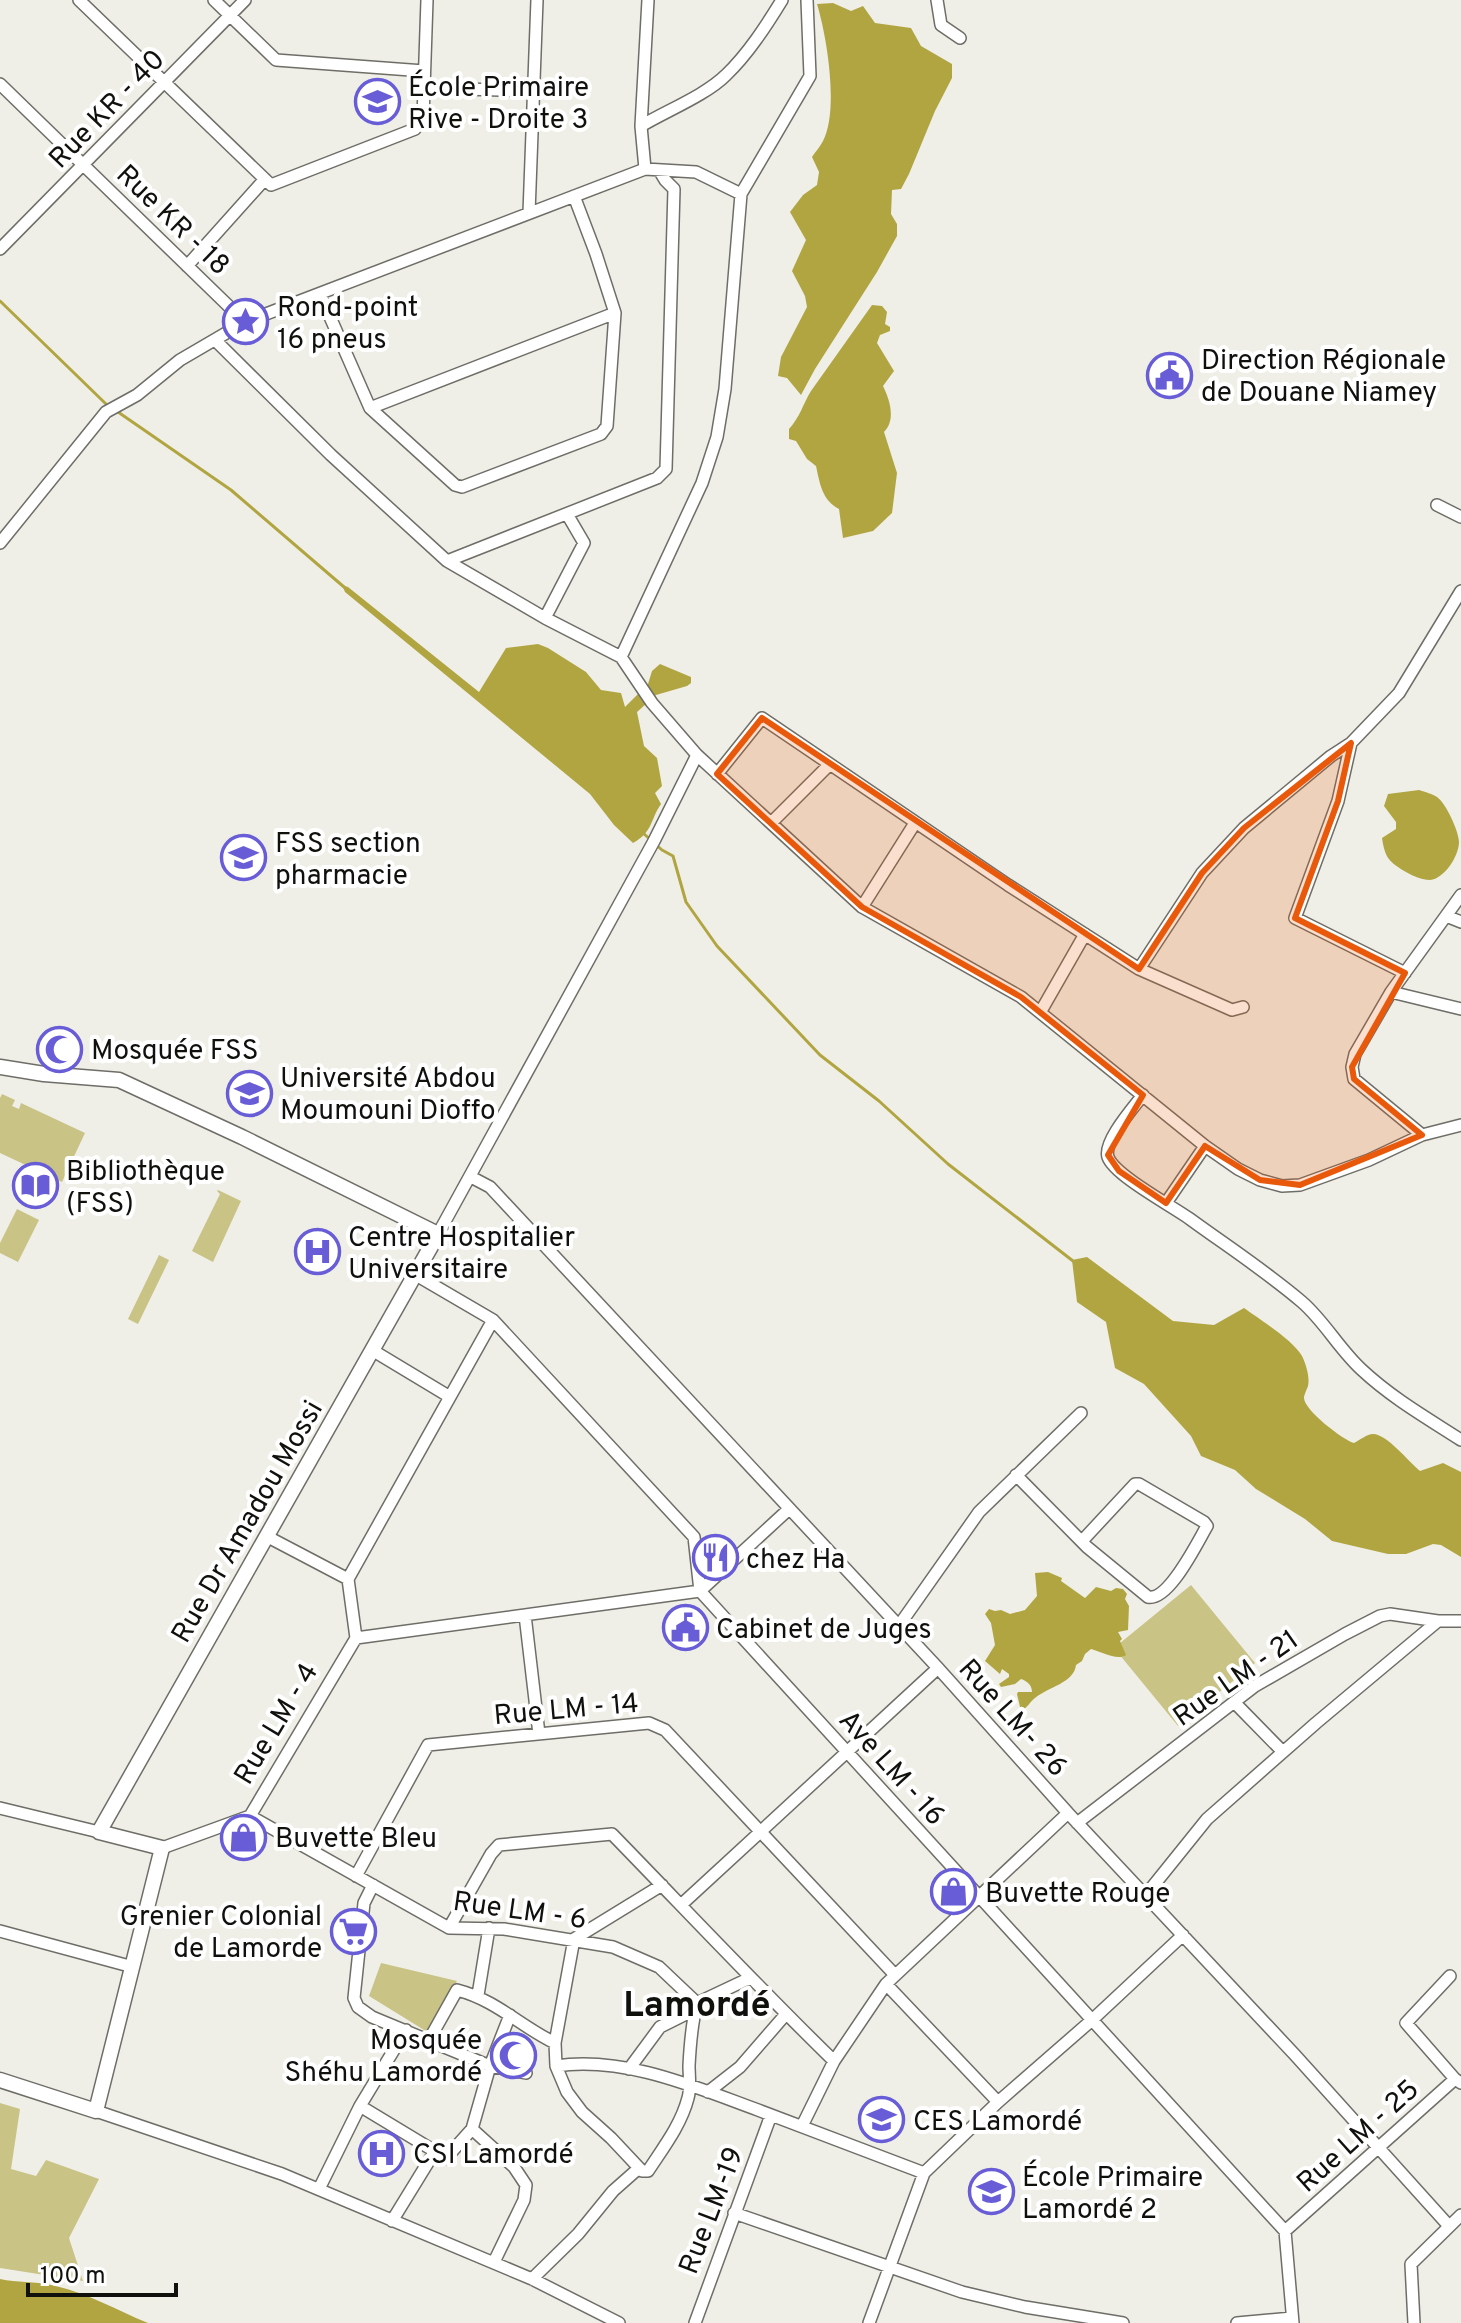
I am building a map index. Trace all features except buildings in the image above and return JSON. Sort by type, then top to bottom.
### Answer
[{"type":"street","points":[[79,0],[271,185],[415,129],[423,118],[427,0]]},
{"type":"street","points":[[214,0],[271,57],[282,62],[424,71]]},
{"type":"street","name":"Rue KR - 40","points":[[0,249],[245,0]]},
{"type":"street","points":[[529,213],[537,0]]},
{"type":"street","points":[[645,169],[641,126],[648,0]]},
{"type":"street","points":[[641,126],[726,75],[782,0]]},
{"type":"street","points":[[621,657],[702,483],[717,437],[725,389],[741,194],[810,76],[807,0]]},
{"type":"street","points":[[937,0],[941,25],[960,38]]},
{"type":"street","name":"Rue KR - 18","points":[[0,84],[245,322]]},
{"type":"street","points":[[424,88],[533,91]]},
{"type":"street","points":[[0,543],[106,412],[137,395],[180,360],[245,322],[645,169],[696,172],[741,194]]},
{"type":"street","points":[[447,561],[657,478],[666,469],[674,189],[659,170]]},
{"type":"street","points":[[187,266],[265,179]]},
{"type":"street","points":[[320,294],[370,408],[458,486],[601,434],[607,426],[615,313],[574,196]]},
{"type":"street","points":[[370,408],[615,313]]},
{"type":"street","points":[[216,341],[331,455],[447,561],[545,618],[621,657],[652,703],[697,755],[862,907],[1021,997],[1205,1146],[1238,1169],[1282,1186],[1300,1185],[1369,1160],[1422,1135],[1461,1125]]},
{"type":"street","points":[[1437,505],[1461,517]]},
{"type":"street","points":[[545,618],[584,543],[567,514]]},
{"type":"street","points":[[1139,969],[1195,882],[1244,828],[1351,743],[1399,693],[1461,591]]},
{"type":"street","points":[[717,774],[762,718],[915,823],[1139,969],[1232,1010],[1243,1007]]},
{"type":"street","points":[[1351,743],[1338,801],[1295,918],[1405,973]]},
{"type":"street","points":[[0,1067],[119,1080],[438,1234],[651,846],[697,755]]},
{"type":"street","points":[[771,823],[829,765]]},
{"type":"street","points":[[862,907],[915,823]]},
{"type":"street","points":[[1422,1135],[1354,1079],[1352,1061],[1391,992],[1461,895]]},
{"type":"street","points":[[1446,916],[1461,922]]},
{"type":"street","points":[[1041,1011],[1085,934]]},
{"type":"street","points":[[1391,992],[1461,1009]]},
{"type":"street","points":[[1143,1095],[1115,1133],[1108,1149],[1108,1155],[1119,1171],[1301,1301],[1322,1322],[1337,1345],[1388,1393],[1461,1440]]},
{"type":"street","points":[[1166,1203],[1205,1146]]},
{"type":"street","name":"Rue LM- 26","points":[[471,1177],[490,1187],[938,1668],[1449,2226]]},
{"type":"street","name":"Rue Dr Amadou Mossi","points":[[99,1832],[438,1234]]},
{"type":"street","points":[[416,1275],[493,1320],[694,1537],[700,1591]]},
{"type":"street","points":[[493,1320],[348,1579],[356,1638],[700,1591],[789,1509]]},
{"type":"street","points":[[372,1350],[450,1397]]},
{"type":"street","points":[[898,1627],[970,1522],[1081,1413]]},
{"type":"street","points":[[1016,1475],[1082,1541],[1144,1594],[1154,1598],[1176,1578],[1207,1524],[1135,1484],[1082,1541]]},
{"type":"street","points":[[268,1537],[348,1579]]},
{"type":"street","name":"Ave LM - 16","points":[[700,1591],[1285,2231]]},
{"type":"street","name":"Rue LM - 21","points":[[1077,1823],[1279,1671],[1380,1616],[1390,1614],[1461,1621]]},
{"type":"street","points":[[525,1615],[539,1734]]},
{"type":"street","points":[[1145,1896],[1207,1819],[1438,1621]]},
{"type":"street","name":"Rue LM - 4","points":[[162,1848],[250,1816],[356,1638]]},
{"type":"street","points":[[682,1904],[938,1668]]},
{"type":"street","points":[[1234,1702],[1283,1752]]},
{"type":"street","name":"Rue LM - 14","points":[[356,1876],[428,1745],[653,1723],[665,1730],[760,1832],[998,2102]]},
{"type":"street","points":[[0,1808],[162,1848],[96,2111]]},
{"type":"street","points":[[802,2126],[834,2061],[891,1980],[1068,1813]]},
{"type":"street","name":"Rue LM - 6","points":[[250,1816],[449,1928],[489,1928],[613,1947],[659,1967],[696,2006]]},
{"type":"street","points":[[449,1928],[499,1845],[612,1834],[834,2061]]},
{"type":"street","points":[[373,1885],[364,1903],[355,2004],[372,2017],[490,2066],[526,2073]]},
{"type":"street","points":[[662,1885],[574,1939],[555,2043],[556,2066],[567,2092],[582,2112],[643,2172],[648,2171],[673,2133],[688,2099],[696,2006]]},
{"type":"street","points":[[478,1995],[489,1928]]},
{"type":"street","points":[[0,1931],[133,1967]]},
{"type":"street","points":[[869,2323],[924,2173],[1183,1935]]},
{"type":"street","points":[[1450,1976],[1406,2023],[1458,2081]]},
{"type":"street","points":[[629,2069],[660,2027],[750,1978]]},
{"type":"street","points":[[429,2040],[457,1990],[478,1995],[536,2034],[555,2043]]},
{"type":"street","points":[[708,2092],[740,2067],[786,2014]]},
{"type":"street","points":[[360,2106],[446,2158],[472,2129],[490,2066],[510,2015]]},
{"type":"street","points":[[319,2189],[360,2106],[406,2030]]},
{"type":"street","points":[[556,2066],[584,2062],[629,2069],[689,2085],[924,2173]]},
{"type":"street","points":[[0,2080],[282,2174],[494,2262],[619,2323]]},
{"type":"street","name":"Rue LM - 25","points":[[1285,2231],[1378,2146],[1458,2081]]},
{"type":"street","name":"Rue LM-19","points":[[695,2323],[771,2115]]},
{"type":"street","points":[[472,2129],[514,2167],[526,2185],[524,2200],[494,2262]]},
{"type":"street","points":[[392,2221],[435,2151]]},
{"type":"street","points":[[532,2279],[578,2234],[613,2191],[639,2168]]},
{"type":"street","points":[[734,2213],[983,2297],[1123,2323]]},
{"type":"street","points":[[1414,2323],[1411,2264],[1461,2215]]},
{"type":"street","points":[[1237,2323],[1293,2321],[1285,2231]]},
{"type":"highlighted area","points":[[762,718],[1139,969],[1202,873],[1244,828],[1351,743],[1338,801],[1295,918],[1405,973],[1352,1067],[1354,1079],[1422,1135],[1300,1185],[1260,1180],[1205,1146],[1166,1203],[1119,1171],[1108,1155],[1143,1095],[1021,997],[862,907],[717,774]]},
{"type":"shaded area","points":[[833,3],[851,11],[863,6],[875,23],[911,28],[921,46],[952,64],[952,78],[901,189],[892,190],[891,214],[897,224],[897,236],[801,395],[787,378],[778,376],[781,357],[807,307],[792,271],[806,240],[790,212],[803,195],[817,185],[819,172],[812,157],[828,128],[831,93],[828,54],[817,4]]},
{"type":"shaded area","points":[[872,305],[882,306],[887,312],[885,324],[890,327],[890,331],[880,335],[877,343],[894,371],[883,386],[891,416],[884,432],[897,473],[892,513],[873,531],[843,538],[839,509],[825,496],[816,466],[807,459],[796,441],[789,439],[789,429],[811,391]]},
{"type":"shaded area","points":[[342,585],[479,692],[506,648],[538,644],[586,672],[601,690],[621,693],[625,707],[648,684],[652,671],[660,664],[691,677],[691,683],[687,686],[656,695],[637,712],[644,746],[657,758],[662,786],[655,793],[661,804],[644,835],[633,843],[614,825],[590,794],[345,592]]},
{"type":"shaded area","points":[[1419,790],[1441,800],[1459,842],[1450,866],[1440,876],[1430,880],[1412,875],[1392,862],[1386,855],[1382,838],[1396,829],[1396,822],[1384,806],[1388,794]]},
{"type":"shaded area","points":[[2,1094],[15,1100],[12,1106],[19,1109],[21,1103],[85,1133],[62,1182],[0,1153]]},
{"type":"shaded area","points":[[218,1190],[241,1201],[213,1262],[192,1251],[220,1194]]},
{"type":"shaded area","points":[[17,1209],[39,1220],[18,1262],[0,1253],[0,1243]]},
{"type":"shaded area","points":[[159,1255],[169,1260],[138,1324],[128,1319]]},
{"type":"shaded area","points":[[1087,1257],[1173,1321],[1214,1325],[1244,1308],[1298,1350],[1308,1375],[1306,1403],[1333,1431],[1354,1443],[1368,1435],[1379,1435],[1420,1471],[1443,1463],[1461,1472],[1461,1557],[1441,1545],[1433,1544],[1406,1554],[1388,1554],[1332,1541],[1305,1519],[1256,1489],[1235,1470],[1201,1456],[1191,1436],[1144,1384],[1115,1368],[1106,1322],[1077,1302],[1072,1260]]},
{"type":"shaded area","points":[[1048,1572],[1062,1578],[1061,1581],[1085,1598],[1096,1587],[1111,1591],[1123,1589],[1129,1606],[1128,1630],[1118,1632],[1126,1655],[1114,1657],[1091,1649],[1076,1665],[1071,1676],[1040,1694],[1021,1711],[1017,1694],[1032,1692],[1031,1687],[1021,1679],[1015,1684],[1001,1687],[999,1684],[1009,1674],[1002,1669],[1000,1674],[985,1661],[995,1645],[991,1623],[985,1614],[989,1609],[1010,1614],[1025,1610],[1037,1596],[1035,1573]]},
{"type":"shaded area","points":[[1191,1585],[1255,1663],[1178,1726],[1114,1648]]},
{"type":"shaded area","points":[[381,1963],[457,1981],[429,2033],[369,1996]]},
{"type":"shaded area","points":[[0,2103],[20,2109],[11,2169],[36,2176],[46,2160],[99,2179],[69,2238],[83,2281],[0,2268]]},
{"type":"shaded area","points":[[0,2279],[64,2288],[148,2323],[0,2323]]},
{"type":"waterway","points":[[0,301],[106,404]]},
{"type":"waterway","points":[[118,412],[231,490],[344,587]]},
{"type":"waterway","points":[[643,833],[673,856],[686,902],[717,946],[820,1055],[879,1101],[948,1164],[1073,1261]]},
{"type":"place","name":"École Primaire Rive - Droite 3","points":[[377,102]]},
{"type":"place","name":"Rond-point 16 pneus","points":[[246,322]]},
{"type":"place","name":"Direction Régionale de Douane Niamey","points":[[1170,375]]},
{"type":"place","name":"FSS section pharmacie","points":[[244,858]]},
{"type":"place","name":"Mosquée FSS","points":[[60,1049]]},
{"type":"place","name":"Université Abdou Moumouni Dioffo","points":[[249,1093]]},
{"type":"place","name":"Bibliothèque (FSS)","points":[[35,1186]]},
{"type":"place","name":"Centre Hospitalier Universitaire","points":[[317,1252]]},
{"type":"place","name":"chez Ha","points":[[715,1558]]},
{"type":"place","name":"Cabinet de Juges","points":[[685,1628]]},
{"type":"place","name":"Buvette Bleu","points":[[244,1837]]},
{"type":"place","name":"Buvette Rouge","points":[[954,1892]]},
{"type":"place","name":"Grenier Colonial de Lamorde","points":[[353,1931]]},
{"type":"place","name":"Mosquée Shéhu Lamordé","points":[[513,2055]]},
{"type":"place","name":"CES Lamordé","points":[[882,2120]]},
{"type":"place","name":"CSI Lamordé","points":[[382,2153]]},
{"type":"place","name":"École Primaire Lamordé 2","points":[[991,2192]]},
{"type":"district","name":"Lamordé","points":[[697,2003]]}]
